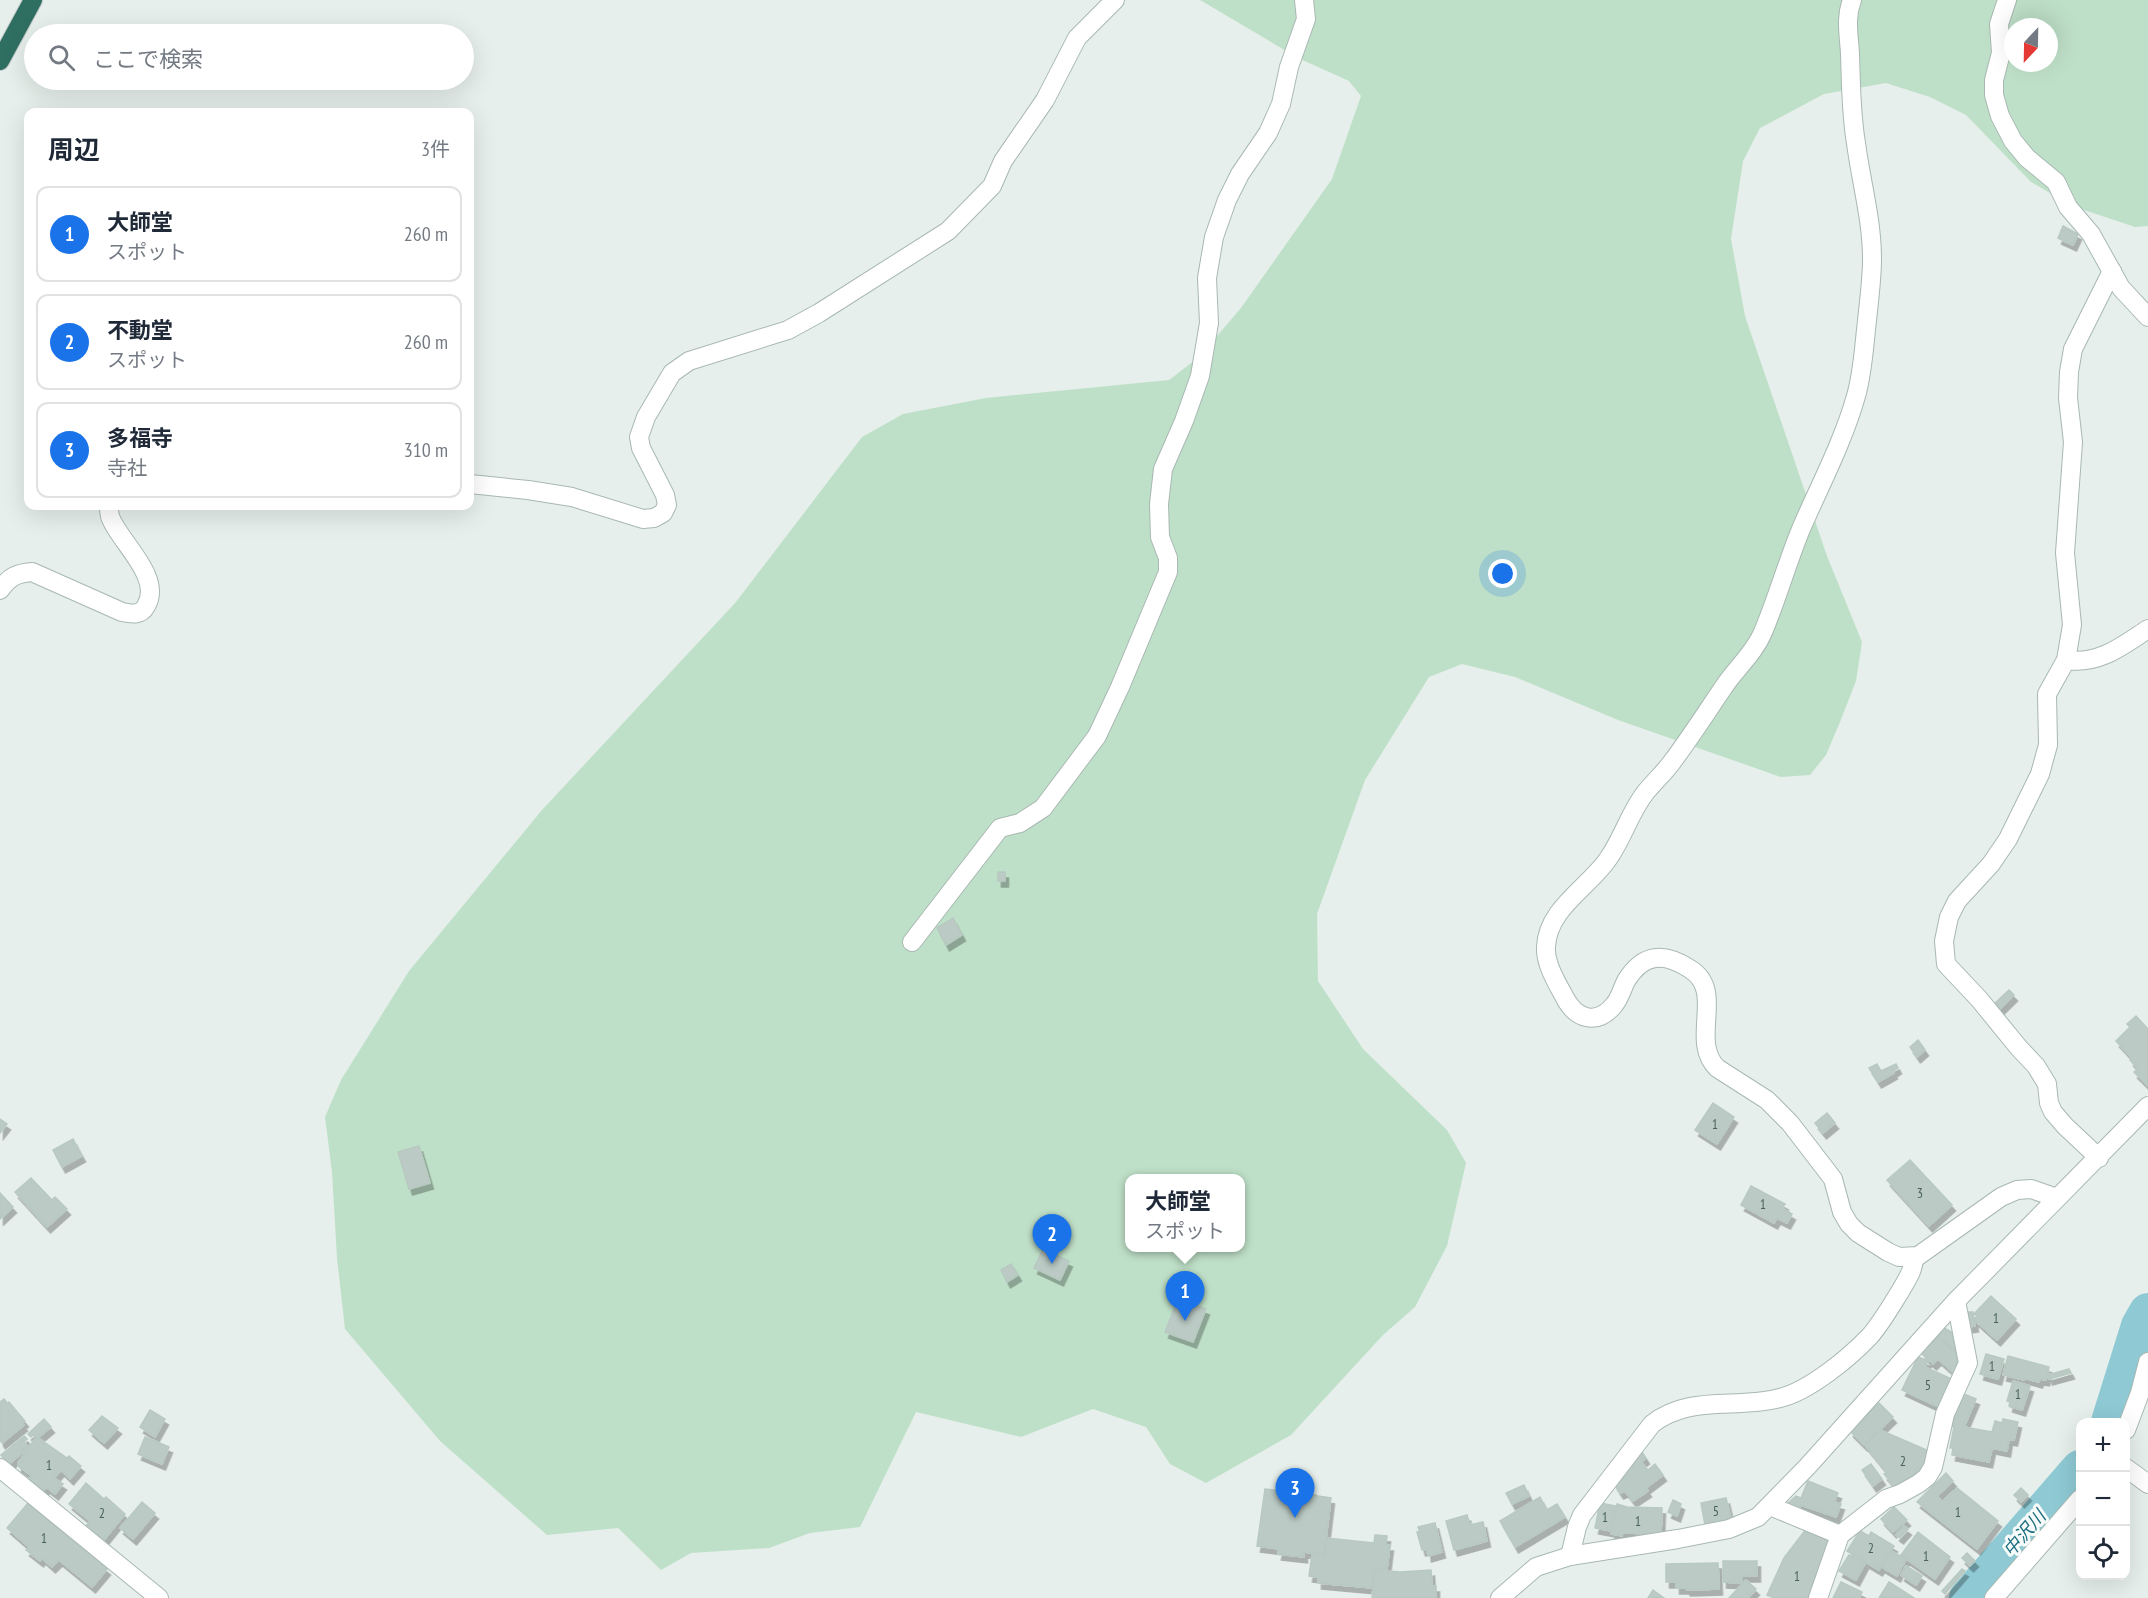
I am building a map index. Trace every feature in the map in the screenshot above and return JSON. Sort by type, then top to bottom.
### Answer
[{"type":"highway","points":[[0,60],[33,0]]},
{"type":"street","points":[[474,484],[528,490],[572,498],[644,519],[654,518],[663,513],[666,505],[665,495],[641,448],[639,437],[646,417],[672,373],[689,361],[788,330],[819,313],[948,231],[992,186],[1003,161],[1045,100],[1077,38],[1115,0]]},
{"type":"street","points":[[912,942],[1000,828],[1020,823],[1043,808],[1097,736],[1168,572],[1168,558],[1160,537],[1159,504],[1163,469],[1200,376],[1209,323],[1207,278],[1214,237],[1227,200],[1240,174],[1268,132],[1281,104],[1288,67],[1306,20],[1304,0]]},
{"type":"street","points":[[1852,0],[1847,18],[1853,121],[1869,214],[1873,263],[1862,366],[1856,399],[1828,472],[1800,531],[1761,638],[1723,688],[1715,703],[1674,760],[1644,794],[1623,829],[1610,857],[1559,912],[1548,934],[1546,956],[1558,986],[1575,1012],[1585,1017],[1602,1015],[1611,1009],[1633,972],[1648,959],[1655,957],[1675,961],[1692,969],[1701,977],[1706,986],[1705,1035],[1706,1050],[1710,1061],[1717,1068],[1767,1100],[1790,1123],[1833,1179],[1842,1212],[1849,1224],[1858,1233],[1888,1252],[1899,1257],[1914,1257],[2001,1197],[2017,1190],[2031,1190],[2057,1198]]},
{"type":"street","points":[[2007,0],[1999,24],[2001,53],[1994,80],[1994,95],[2000,116],[2013,141],[2027,158],[2056,182],[2068,207],[2091,234],[2129,298],[2148,316]]},
{"type":"street","points":[[2099,1158],[2053,1112],[2049,1103],[2047,1084],[2037,1066],[1946,964],[1944,941],[1949,917],[1957,901],[1991,864],[2008,839],[2040,774],[2048,745],[2047,694],[2067,660],[2072,624],[2065,553],[2073,442],[2068,398],[2069,372],[2073,349],[2112,271]]},
{"type":"street","points":[[0,590],[8,578],[32,572],[122,612],[132,615],[143,612],[150,595],[146,573],[111,519],[110,510]]},
{"type":"street","points":[[2067,660],[2078,662],[2095,660],[2108,655],[2148,629]]},
{"type":"street","points":[[1500,1598],[1536,1567],[1570,1556],[1729,1529],[1758,1517],[1956,1301],[2148,1106]]},
{"type":"street","points":[[1570,1556],[1582,1515],[1652,1424],[1662,1416],[1690,1405],[1761,1403],[1783,1398],[1807,1386],[1871,1335],[1912,1272],[1914,1257]]},
{"type":"street","points":[[1818,1598],[1840,1535],[1886,1499],[1918,1484],[1927,1477],[1933,1467],[1945,1414],[1968,1363],[1956,1301]]},
{"type":"street","points":[[2130,1419],[2148,1362]]},
{"type":"street","points":[[0,1468],[159,1598]]},
{"type":"street","points":[[2130,1471],[2148,1484]]},
{"type":"street","points":[[1994,1598],[2076,1504]]},
{"type":"street","points":[[1770,1506],[1840,1535]]},
{"type":"green space","points":[[1200,0],[2148,0],[2148,226],[2135,227],[2072,206],[2031,182],[1966,115],[1930,97],[1886,83],[1824,94],[1760,128],[1743,161],[1731,239],[1745,316],[1827,556],[1862,642],[1856,681],[1826,755],[1810,775],[1781,777],[1618,720],[1515,677],[1462,664],[1429,677],[1365,780],[1317,914],[1318,981],[1363,1049],[1447,1130],[1466,1163],[1447,1246],[1415,1307],[1383,1335],[1291,1435],[1206,1483],[1170,1464],[1146,1427],[1093,1409],[1021,1437],[916,1412],[860,1527],[810,1533],[769,1548],[691,1553],[661,1570],[618,1528],[547,1535],[440,1441],[345,1329],[337,1258],[332,1172],[325,1117],[341,1080],[409,971],[542,810],[736,602],[862,437],[903,414],[986,398],[1169,380],[1199,357],[1241,308],[1332,179],[1361,96],[1349,81],[1298,58]]},
{"type":"building","points":[[2063,226],[2078,234],[2073,245],[2058,238]]},
{"type":"building","points":[[998,872],[1005,872],[1005,881],[998,881]]},
{"type":"building","points":[[953,918],[962,935],[946,945],[937,928]]},
{"type":"building","points":[[2009,990],[2014,995],[2000,1009],[1995,1003]]},
{"type":"building","points":[[2136,1016],[2148,1029],[2148,1086],[2134,1072],[2138,1069],[2130,1060],[2132,1058],[2116,1041],[2130,1027],[2127,1024]]},
{"type":"building","points":[[1918,1040],[1925,1050],[1917,1057],[1910,1047]]},
{"type":"building","points":[[1877,1064],[1881,1071],[1896,1064],[1898,1068],[1893,1071],[1894,1073],[1878,1082],[1869,1068]]},
{"type":"building","points":[[1713,1103],[1734,1117],[1717,1144],[1695,1130]]},
{"type":"building","points":[[1827,1113],[1835,1123],[1823,1133],[1815,1123]]},
{"type":"building","points":[[0,1119],[7,1124],[0,1133]]},
{"type":"building","points":[[73,1139],[82,1156],[62,1167],[53,1150]]},
{"type":"building","points":[[419,1146],[430,1183],[409,1189],[398,1152]]},
{"type":"building","points":[[1910,1160],[1952,1205],[1929,1226],[1887,1180]]},
{"type":"building","points":[[31,1178],[52,1200],[55,1197],[67,1209],[47,1227],[15,1192]]},
{"type":"building","points":[[1751,1186],[1785,1204],[1782,1208],[1792,1214],[1787,1223],[1777,1218],[1774,1223],[1741,1205]]},
{"type":"building","points":[[0,1193],[13,1207],[0,1219]]},
{"type":"building","points":[[1043,1249],[1069,1261],[1060,1280],[1034,1268]]},
{"type":"building","points":[[1011,1264],[1018,1275],[1007,1282],[1001,1270]]},
{"type":"building","points":[[1991,1296],[2016,1319],[1997,1340],[1975,1320],[1978,1317],[1974,1314]]},
{"type":"building","points":[[1178,1299],[1206,1309],[1193,1342],[1165,1332]]},
{"type":"building","points":[[1967,1312],[1973,1312],[1975,1326],[1969,1327]]},
{"type":"building","points":[[1944,1328],[1955,1334],[1960,1346],[1956,1351],[1938,1336]]},
{"type":"building","points":[[1937,1336],[1962,1358],[1954,1373],[1938,1359],[1933,1364],[1921,1353]]},
{"type":"building","points":[[1986,1354],[2004,1359],[1998,1379],[1980,1374]]},
{"type":"building","points":[[2008,1356],[2049,1367],[2046,1380],[2040,1379],[2039,1382],[2003,1375]]},
{"type":"building","points":[[1918,1357],[1928,1361],[1925,1367],[1954,1380],[1941,1408],[1902,1390]]},
{"type":"building","points":[[2069,1369],[2071,1373],[2049,1379],[2048,1375]]},
{"type":"building","points":[[2013,1381],[2030,1386],[2022,1410],[2009,1406],[2010,1402],[2007,1401]]},
{"type":"building","points":[[1964,1394],[1976,1399],[1964,1427],[1992,1432],[1995,1421],[2002,1423],[2003,1419],[2018,1422],[2014,1440],[2009,1439],[2007,1451],[1992,1448],[1989,1462],[1952,1455],[1953,1448],[1950,1448],[1954,1427],[1951,1426]]},
{"type":"building","points":[[4,1399],[25,1421],[22,1423],[24,1425],[2,1443],[0,1440],[0,1402]]},
{"type":"building","points":[[1879,1403],[1893,1417],[1864,1445],[1850,1431]]},
{"type":"building","points":[[150,1410],[165,1419],[155,1437],[140,1427]]},
{"type":"building","points":[[102,1416],[118,1428],[104,1443],[89,1430]]},
{"type":"building","points":[[44,1419],[51,1427],[40,1436],[31,1437],[28,1434]]},
{"type":"building","points":[[1880,1430],[1931,1452],[1925,1470],[1894,1486],[1884,1474],[1887,1472],[1865,1445]]},
{"type":"building","points":[[24,1436],[27,1439],[24,1442],[27,1446],[9,1464],[1,1455]]},
{"type":"building","points":[[37,1437],[81,1466],[70,1479],[61,1470],[54,1478],[63,1484],[55,1494],[46,1487],[43,1492],[28,1481],[32,1476],[18,1466],[25,1451]]},
{"type":"building","points":[[145,1437],[169,1447],[162,1464],[138,1454]]},
{"type":"building","points":[[1642,1452],[1646,1458],[1641,1462],[1648,1470],[1655,1464],[1663,1475],[1646,1488],[1648,1491],[1633,1501],[1625,1491],[1620,1493],[1614,1484],[1626,1475],[1624,1471],[1626,1466]]},
{"type":"building","points":[[1871,1464],[1882,1479],[1873,1486],[1862,1470]]},
{"type":"building","points":[[1946,1473],[1953,1481],[1937,1496],[1942,1502],[1957,1488],[1998,1521],[1977,1549],[1917,1502]]},
{"type":"building","points":[[1808,1481],[1838,1493],[1834,1502],[1841,1504],[1836,1517],[1788,1503],[1796,1496],[1801,1498]]},
{"type":"building","points":[[86,1483],[125,1514],[103,1541],[86,1526],[90,1521],[69,1504]]},
{"type":"building","points":[[1283,1485],[1312,1489],[1311,1495],[1331,1498],[1324,1555],[1304,1552],[1304,1557],[1278,1554],[1279,1549],[1257,1546],[1265,1489],[1282,1491]]},
{"type":"building","points":[[1524,1485],[1529,1496],[1512,1504],[1506,1493]]},
{"type":"building","points":[[2021,1488],[2028,1495],[2021,1502],[2014,1495]]},
{"type":"building","points":[[1540,1497],[1547,1510],[1557,1504],[1565,1517],[1515,1547],[1500,1521]]},
{"type":"building","points":[[1726,1498],[1731,1519],[1705,1525],[1701,1503]]},
{"type":"building","points":[[1673,1500],[1681,1504],[1677,1516],[1668,1512]]},
{"type":"building","points":[[142,1502],[155,1513],[133,1539],[120,1528]]},
{"type":"building","points":[[28,1503],[107,1569],[92,1587],[59,1560],[52,1567],[42,1558],[40,1561],[26,1550],[29,1547],[7,1528]]},
{"type":"building","points":[[1600,1503],[1616,1506],[1611,1531],[1595,1528]]},
{"type":"building","points":[[1617,1504],[1627,1507],[1662,1508],[1661,1534],[1623,1533],[1622,1536],[1611,1534]]},
{"type":"building","points":[[1894,1507],[1907,1520],[1893,1532],[1881,1519]]},
{"type":"building","points":[[1467,1515],[1470,1525],[1483,1522],[1487,1541],[1454,1550],[1446,1521]]},
{"type":"building","points":[[1435,1523],[1442,1552],[1428,1556],[1427,1549],[1422,1550],[1417,1532],[1420,1532],[1418,1527]]},
{"type":"building","points":[[1904,1526],[1908,1529],[1900,1538],[1896,1535]]},
{"type":"building","points":[[1807,1528],[1834,1540],[1810,1598],[1774,1598],[1767,1595],[1784,1558]]},
{"type":"building","points":[[1860,1531],[1869,1536],[1871,1532],[1894,1546],[1879,1570],[1847,1551]]},
{"type":"building","points":[[1918,1532],[1950,1557],[1935,1579],[1901,1555]]},
{"type":"building","points":[[1375,1535],[1387,1536],[1386,1545],[1390,1545],[1387,1569],[1374,1568],[1372,1588],[1318,1583],[1318,1577],[1309,1576],[1312,1555],[1324,1556],[1327,1538],[1374,1543]]},
{"type":"building","points":[[1891,1551],[1906,1559],[1897,1576],[1882,1567]]},
{"type":"building","points":[[1967,1553],[1975,1561],[1970,1566],[1962,1558]]},
{"type":"building","points":[[1849,1555],[1865,1563],[1856,1580],[1839,1571]]},
{"type":"building","points":[[1723,1561],[1757,1561],[1757,1576],[1742,1576],[1742,1583],[1723,1582]]},
{"type":"building","points":[[1718,1563],[1719,1589],[1687,1590],[1676,1588],[1676,1582],[1666,1582],[1666,1564]]},
{"type":"building","points":[[1906,1566],[1922,1576],[1916,1585],[1901,1575]]},
{"type":"building","points":[[1962,1569],[1965,1571],[1945,1594],[1942,1591]]},
{"type":"building","points":[[1375,1570],[1400,1572],[1431,1570],[1432,1586],[1436,1586],[1436,1598],[1372,1598]]},
{"type":"building","points":[[1746,1580],[1756,1589],[1748,1598],[1729,1598]]},
{"type":"building","points":[[1841,1582],[1862,1592],[1859,1598],[1833,1598]]},
{"type":"building","points":[[1889,1582],[1914,1598],[1879,1598]]},
{"type":"building","points":[[1653,1590],[1664,1598],[1648,1598]]},
{"type":"waterway","name":"中沢川","points":[[2111,1418],[2140,1326],[2148,1312]]},
{"type":"waterway","name":"中沢川","points":[[1968,1598],[2077,1472]]},
{"type":"place","name":"不動堂","points":[[1052,1264]]},
{"type":"place","name":"大師堂","points":[[1185,1321]]},
{"type":"place","name":"多福寺","points":[[1295,1518]]}]
